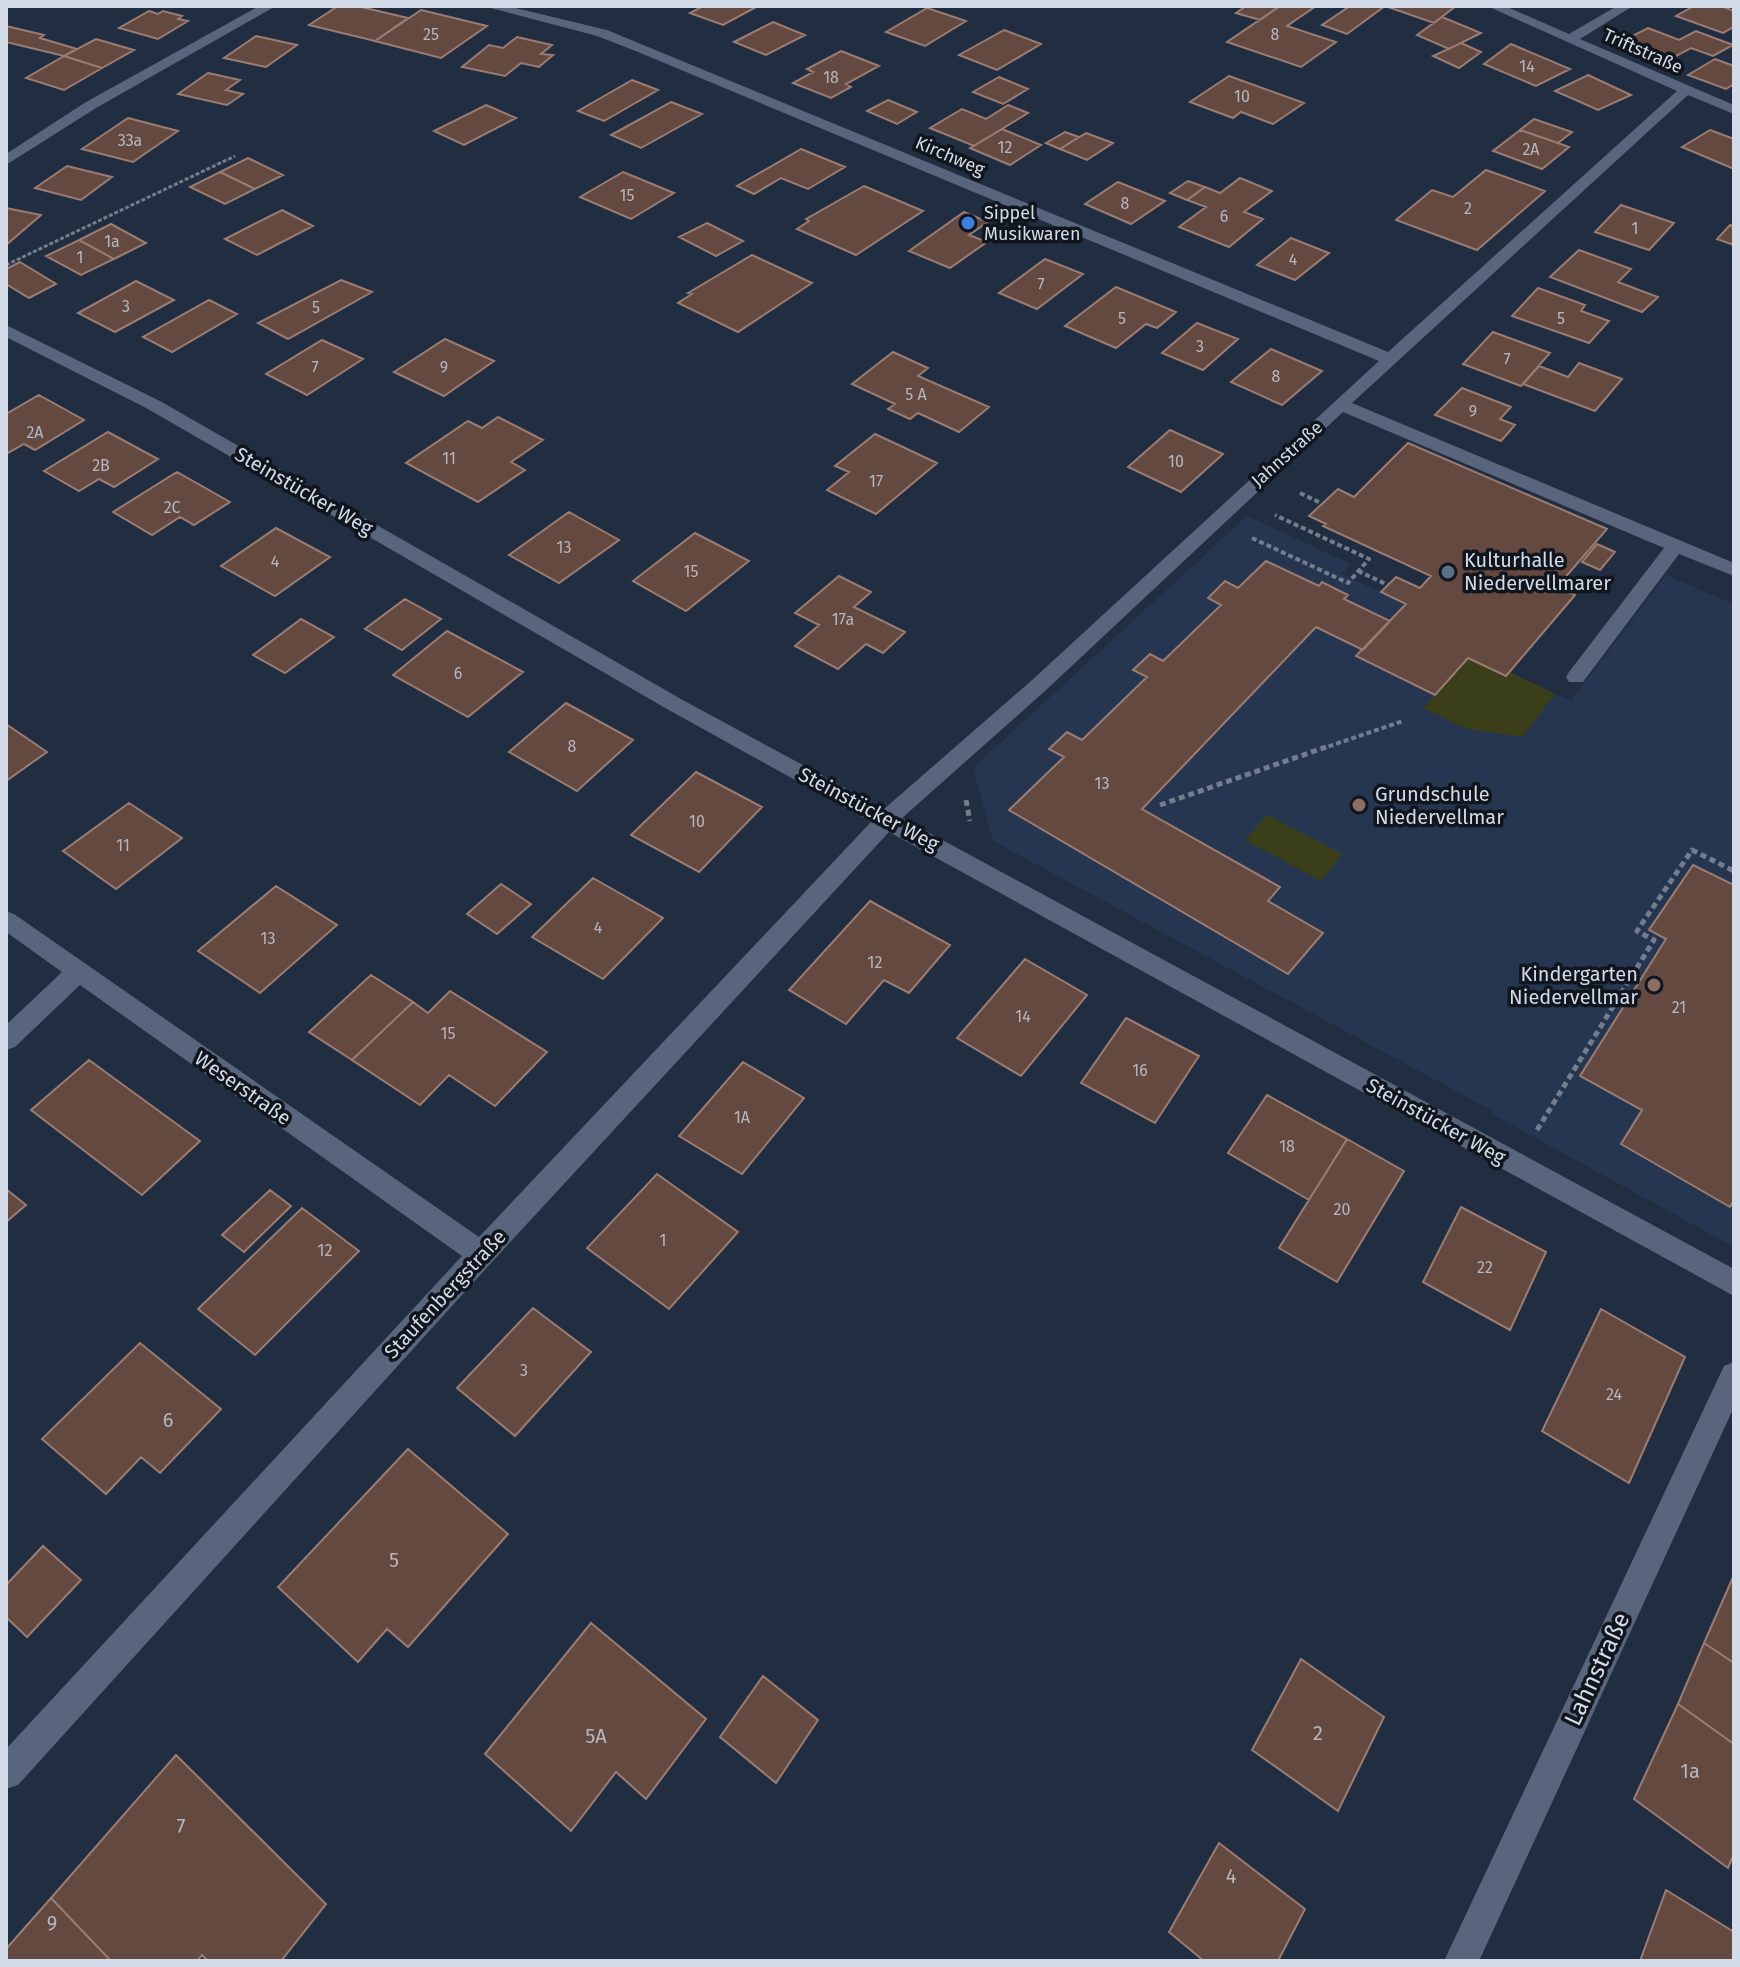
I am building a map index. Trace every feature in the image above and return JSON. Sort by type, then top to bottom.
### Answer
[{"type":"street","points":[[6,161],[91,105],[269,6]]},
{"type":"street","name":"Kirchweg","points":[[490,6],[602,33],[643,49],[1390,359]]},
{"type":"street","name":"Triftstraße","points":[[1494,6],[1734,110]]},
{"type":"street","points":[[1570,39],[1626,6]]},
{"type":"street","name":"Jahnstraße","points":[[888,818],[1038,686],[1686,90]]},
{"type":"street","name":"Steinstücker Weg","points":[[6,330],[154,405],[674,704],[888,818],[1734,1283]]},
{"type":"street","points":[[1341,405],[1734,570]]},
{"type":"street","points":[[1576,677],[1676,545]]},
{"type":"street","name":"Staufenbergstraße","points":[[6,1773],[481,1254],[888,818]]},
{"type":"street","name":"Weserstraße","points":[[6,920],[481,1254]]},
{"type":"street","points":[[6,1040],[78,972]]},
{"type":"street","name":"Lahnstraße","points":[[1461,1961],[1734,1376]]},
{"type":"path","points":[[6,265],[235,156]]},
{"type":"path","points":[[1248,536],[1348,583],[1369,559],[1271,513]]},
{"type":"path","points":[[1358,571],[1388,585]]},
{"type":"path","points":[[1160,805],[1403,721]]},
{"type":"path","points":[[949,765],[981,869]]},
{"type":"path","points":[[1516,1165],[1654,940],[1637,931],[1692,850],[1734,871]]},
{"type":"shaded area","name":"Grundschule Niedervellmar","points":[[1247,516],[1351,564],[1342,574],[1406,604],[1357,656],[1435,695],[1468,658],[1506,676],[1510,672],[1571,701],[1666,575],[1734,604],[1734,1247],[1490,1113],[1491,1110],[993,841],[973,768]]},
{"type":"green space","points":[[1468,658],[1506,676],[1510,672],[1555,694],[1522,737],[1467,729],[1423,708]]},
{"type":"green space","points":[[1267,815],[1342,854],[1321,881],[1245,840]]},
{"type":"building","points":[[338,6],[357,6],[408,18],[375,41],[309,25]]},
{"type":"building","points":[[703,6],[758,6],[723,25],[690,13]]},
{"type":"building","points":[[1246,6],[1280,6],[1260,20],[1236,13]]},
{"type":"building","points":[[1280,6],[1316,6],[1287,26],[1336,42],[1301,67],[1227,42]]},
{"type":"building","points":[[1350,6],[1385,6],[1347,34],[1322,25]]},
{"type":"building","points":[[1385,6],[1456,6],[1434,23]]},
{"type":"building","points":[[1694,6],[1721,6],[1734,11],[1734,27],[1723,33],[1676,16]]},
{"type":"building","points":[[927,8],[966,21],[925,46],[886,32]]},
{"type":"building","points":[[421,10],[487,26],[441,58],[375,41]]},
{"type":"building","points":[[149,11],[158,14],[163,11],[182,16],[178,19],[188,21],[158,39],[119,28]]},
{"type":"building","points":[[1442,17],[1481,33],[1449,49],[1417,35]]},
{"type":"building","points":[[773,22],[805,35],[766,55],[734,42]]},
{"type":"building","points":[[6,26],[44,35],[40,38],[77,49],[64,56],[6,42]]},
{"type":"building","points":[[1648,28],[1679,40],[1696,31],[1733,45],[1713,56],[1691,48],[1661,64],[1615,45]]},
{"type":"building","points":[[1004,30],[1041,44],[997,70],[959,55]]},
{"type":"building","points":[[256,36],[297,45],[266,67],[224,58]]},
{"type":"building","points":[[517,37],[552,45],[541,54],[553,55],[539,67],[521,63],[505,76],[462,67],[489,45],[503,48]]},
{"type":"building","points":[[96,39],[134,50],[102,68],[64,56]]},
{"type":"building","points":[[1461,43],[1481,52],[1459,68],[1433,56]]},
{"type":"building","points":[[1511,44],[1570,69],[1536,86],[1484,64]]},
{"type":"building","points":[[841,51],[879,66],[846,84],[851,87],[831,98],[793,83],[813,72],[807,69]]},
{"type":"building","points":[[64,56],[102,68],[64,90],[26,78]]},
{"type":"building","points":[[1715,59],[1734,66],[1734,84],[1726,89],[1688,75]]},
{"type":"building","points":[[208,73],[240,80],[226,90],[243,94],[227,105],[178,94]]},
{"type":"building","points":[[1588,75],[1631,95],[1598,110],[1555,91]]},
{"type":"building","points":[[1229,76],[1304,103],[1273,124],[1241,112],[1233,118],[1190,102]]},
{"type":"building","points":[[999,77],[1028,89],[1003,104],[973,92]]},
{"type":"building","points":[[632,80],[658,90],[604,121],[578,111]]},
{"type":"building","points":[[888,100],[917,112],[897,124],[867,111]]},
{"type":"building","points":[[671,102],[702,114],[641,148],[611,135]]},
{"type":"building","points":[[486,105],[516,118],[464,145],[434,131]]},
{"type":"building","points":[[1008,105],[1028,113],[974,146],[930,128],[962,109],[986,119]]},
{"type":"building","points":[[128,118],[178,131],[133,162],[82,149]]},
{"type":"building","points":[[1534,119],[1572,132],[1558,143],[1520,130]]},
{"type":"building","points":[[1002,129],[1041,145],[1010,165],[970,148]]},
{"type":"building","points":[[1520,130],[1569,147],[1542,169],[1493,151]]},
{"type":"building","points":[[1710,130],[1734,139],[1734,169],[1682,147]]},
{"type":"building","points":[[1065,132],[1079,137],[1060,149],[1046,143]]},
{"type":"building","points":[[1086,133],[1113,143],[1087,160],[1060,149]]},
{"type":"building","points":[[801,149],[845,167],[808,189],[781,178],[754,194],[737,186]]},
{"type":"building","points":[[248,158],[283,175],[255,189],[220,172]]},
{"type":"building","points":[[67,166],[112,177],[81,200],[35,188]]},
{"type":"building","points":[[1486,170],[1545,191],[1477,250],[1396,220],[1432,190],[1453,197]]},
{"type":"building","points":[[220,172],[255,189],[225,204],[190,187]]},
{"type":"building","points":[[623,172],[674,193],[631,219],[580,197]]},
{"type":"building","points":[[1240,178],[1272,191],[1244,212],[1263,219],[1229,247],[1179,227],[1206,207],[1187,200],[1205,187],[1220,193]]},
{"type":"building","points":[[1188,181],[1205,187],[1187,200],[1170,193]]},
{"type":"building","points":[[1118,182],[1165,201],[1131,224],[1085,204]]},
{"type":"building","points":[[864,186],[923,211],[856,255],[797,229],[809,221],[806,219]]},
{"type":"building","points":[[1621,205],[1674,223],[1649,250],[1595,232]]},
{"type":"building","points":[[6,208],[41,215],[6,245]]},
{"type":"building","points":[[282,210],[313,226],[257,255],[225,239]]},
{"type":"building","points":[[964,212],[988,222],[969,235],[987,242],[950,268],[909,251]]},
{"type":"building","points":[[707,223],[743,241],[716,256],[679,237]]},
{"type":"building","points":[[111,224],[146,243],[114,259],[79,240]]},
{"type":"building","points":[[1730,225],[1734,227],[1734,245],[1717,239]]},
{"type":"building","points":[[1291,238],[1329,253],[1295,280],[1257,265]]},
{"type":"building","points":[[79,240],[114,259],[81,275],[46,256]]},
{"type":"building","points":[[1579,250],[1631,269],[1618,282],[1658,297],[1642,312],[1550,277]]},
{"type":"building","points":[[752,255],[812,283],[738,332],[678,303],[692,294],[688,293]]},
{"type":"building","points":[[1045,259],[1083,274],[1037,309],[999,293]]},
{"type":"building","points":[[20,262],[56,284],[29,298],[6,284],[6,269]]},
{"type":"building","points":[[341,280],[372,292],[288,339],[258,323]]},
{"type":"building","points":[[136,281],[174,300],[115,332],[78,313]]},
{"type":"building","points":[[1116,287],[1176,312],[1157,328],[1146,324],[1116,348],[1065,326]]},
{"type":"building","points":[[1538,288],[1585,305],[1581,311],[1609,321],[1589,343],[1512,316]]},
{"type":"building","points":[[209,300],[237,314],[172,352],[143,337]]},
{"type":"building","points":[[1197,323],[1238,339],[1203,370],[1162,353]]},
{"type":"building","points":[[1493,332],[1550,353],[1521,386],[1463,364]]},
{"type":"building","points":[[445,339],[494,361],[444,396],[394,372]]},
{"type":"building","points":[[322,340],[363,359],[307,395],[266,374]]},
{"type":"building","points":[[1271,349],[1322,371],[1282,405],[1231,382]]},
{"type":"building","points":[[893,352],[928,368],[918,376],[989,407],[959,432],[918,413],[910,419],[888,409],[895,404],[852,384]]},
{"type":"building","points":[[1579,363],[1622,379],[1595,411],[1523,384],[1539,366],[1568,377]]},
{"type":"building","points":[[1462,388],[1511,407],[1500,419],[1515,425],[1501,441],[1435,415]]},
{"type":"building","points":[[39,395],[84,420],[35,450],[24,444],[6,454],[6,414]]},
{"type":"building","points":[[498,417],[543,440],[511,462],[525,470],[478,502],[406,463],[468,421],[482,428]]},
{"type":"building","points":[[1170,430],[1223,454],[1181,492],[1128,467]]},
{"type":"building","points":[[108,432],[158,459],[114,487],[99,479],[79,491],[44,471]]},
{"type":"building","points":[[875,434],[937,463],[876,514],[827,490],[849,472],[835,466]]},
{"type":"building","points":[[1408,443],[1607,529],[1557,587],[1575,595],[1506,676],[1468,658],[1435,695],[1356,656],[1406,604],[1381,592],[1396,577],[1420,588],[1431,576],[1323,526],[1326,524],[1309,516],[1338,489],[1354,497]]},
{"type":"building","points":[[177,472],[230,502],[194,525],[180,517],[152,535],[113,512]]},
{"type":"building","points":[[569,512],[619,540],[559,583],[509,555]]},
{"type":"building","points":[[276,528],[330,557],[275,596],[221,566]]},
{"type":"building","points":[[695,533],[749,561],[686,611],[633,581]]},
{"type":"building","points":[[1597,544],[1615,552],[1600,570],[1582,562]]},
{"type":"building","points":[[1266,561],[1319,586],[1322,582],[1348,595],[1344,599],[1390,621],[1363,650],[1316,627],[1142,809],[1280,887],[1268,901],[1323,933],[1288,974],[1009,810],[1064,757],[1049,749],[1067,732],[1082,740],[1147,677],[1133,670],[1150,654],[1163,661],[1221,605],[1208,598],[1225,581],[1238,588]]},
{"type":"building","points":[[839,576],[871,592],[854,607],[905,632],[883,653],[866,644],[838,669],[795,646],[819,625],[795,613]]},
{"type":"building","points":[[405,599],[441,619],[402,650],[365,629]]},
{"type":"building","points":[[301,619],[334,637],[285,673],[253,655]]},
{"type":"building","points":[[447,631],[523,672],[468,717],[393,675]]},
{"type":"building","points":[[566,703],[633,740],[577,791],[509,752]]},
{"type":"building","points":[[6,724],[47,752],[6,781]]},
{"type":"building","points":[[696,772],[762,807],[699,872],[631,835]]},
{"type":"building","points":[[129,803],[182,838],[116,889],[63,851]]},
{"type":"building","points":[[1693,865],[1734,885],[1734,1200],[1730,1207],[1621,1144],[1642,1110],[1580,1076],[1666,939],[1649,930]]},
{"type":"building","points":[[593,878],[663,918],[603,979],[532,937]]},
{"type":"building","points":[[501,884],[531,904],[497,934],[467,914]]},
{"type":"building","points":[[276,886],[337,925],[260,993],[198,951]]},
{"type":"building","points":[[870,901],[950,945],[909,993],[884,980],[846,1024],[789,990]]},
{"type":"building","points":[[1025,959],[1087,995],[1021,1076],[957,1038]]},
{"type":"building","points":[[371,975],[413,1002],[352,1060],[309,1032]]},
{"type":"building","points":[[450,991],[547,1052],[495,1106],[449,1075],[420,1105],[352,1060],[413,1002],[428,1013]]},
{"type":"building","points":[[1126,1018],[1199,1056],[1155,1123],[1081,1083]]},
{"type":"building","points":[[89,1060],[200,1141],[142,1195],[31,1110]]},
{"type":"building","points":[[743,1062],[804,1098],[742,1174],[679,1136]]},
{"type":"building","points":[[1267,1095],[1347,1139],[1309,1200],[1228,1153]]},
{"type":"building","points":[[1347,1139],[1404,1171],[1337,1282],[1279,1248]]},
{"type":"building","points":[[657,1174],[738,1232],[669,1309],[587,1248]]},
{"type":"building","points":[[6,1189],[26,1205],[6,1222]]},
{"type":"building","points":[[270,1190],[291,1206],[244,1252],[222,1235]]},
{"type":"building","points":[[1461,1207],[1546,1252],[1510,1330],[1423,1282]]},
{"type":"building","points":[[302,1208],[359,1251],[255,1355],[198,1309]]},
{"type":"building","points":[[533,1308],[591,1352],[515,1436],[457,1388]]},
{"type":"building","points":[[1601,1309],[1685,1357],[1629,1483],[1542,1431]]},
{"type":"building","points":[[140,1343],[221,1409],[160,1473],[141,1457],[106,1494],[42,1439]]},
{"type":"building","points":[[408,1449],[508,1534],[408,1647],[387,1629],[358,1662],[278,1587]]},
{"type":"building","points":[[43,1546],[81,1580],[27,1637],[6,1617],[6,1585]]},
{"type":"building","points":[[1734,1575],[1734,1663],[1704,1643]]},
{"type":"building","points":[[591,1623],[706,1719],[646,1799],[616,1772],[571,1831],[485,1754]]},
{"type":"building","points":[[1704,1643],[1734,1663],[1734,1744],[1678,1704]]},
{"type":"building","points":[[1301,1659],[1384,1717],[1338,1811],[1252,1750]]},
{"type":"building","points":[[763,1676],[818,1720],[776,1783],[720,1737]]},
{"type":"building","points":[[1678,1704],[1734,1744],[1734,1854],[1728,1868],[1634,1799]]},
{"type":"building","points":[[176,1755],[326,1904],[281,1961],[208,1961],[202,1955],[197,1961],[111,1961],[51,1898]]},
{"type":"building","points":[[1219,1843],[1305,1909],[1278,1961],[1204,1961],[1169,1932]]},
{"type":"building","points":[[1666,1890],[1734,1932],[1734,1961],[1640,1961]]},
{"type":"building","points":[[51,1898],[111,1961],[6,1961],[6,1949]]},
{"type":"place","name":"Sippel Musikwaren","points":[[968,223]]},
{"type":"place","name":"Kulturhalle Niedervellmarer","points":[[1448,572]]},
{"type":"place","name":"Grundschule Niedervellmar","points":[[1359,805]]},
{"type":"place","name":"Kindergarten Niedervellmar","points":[[1654,985]]}]
